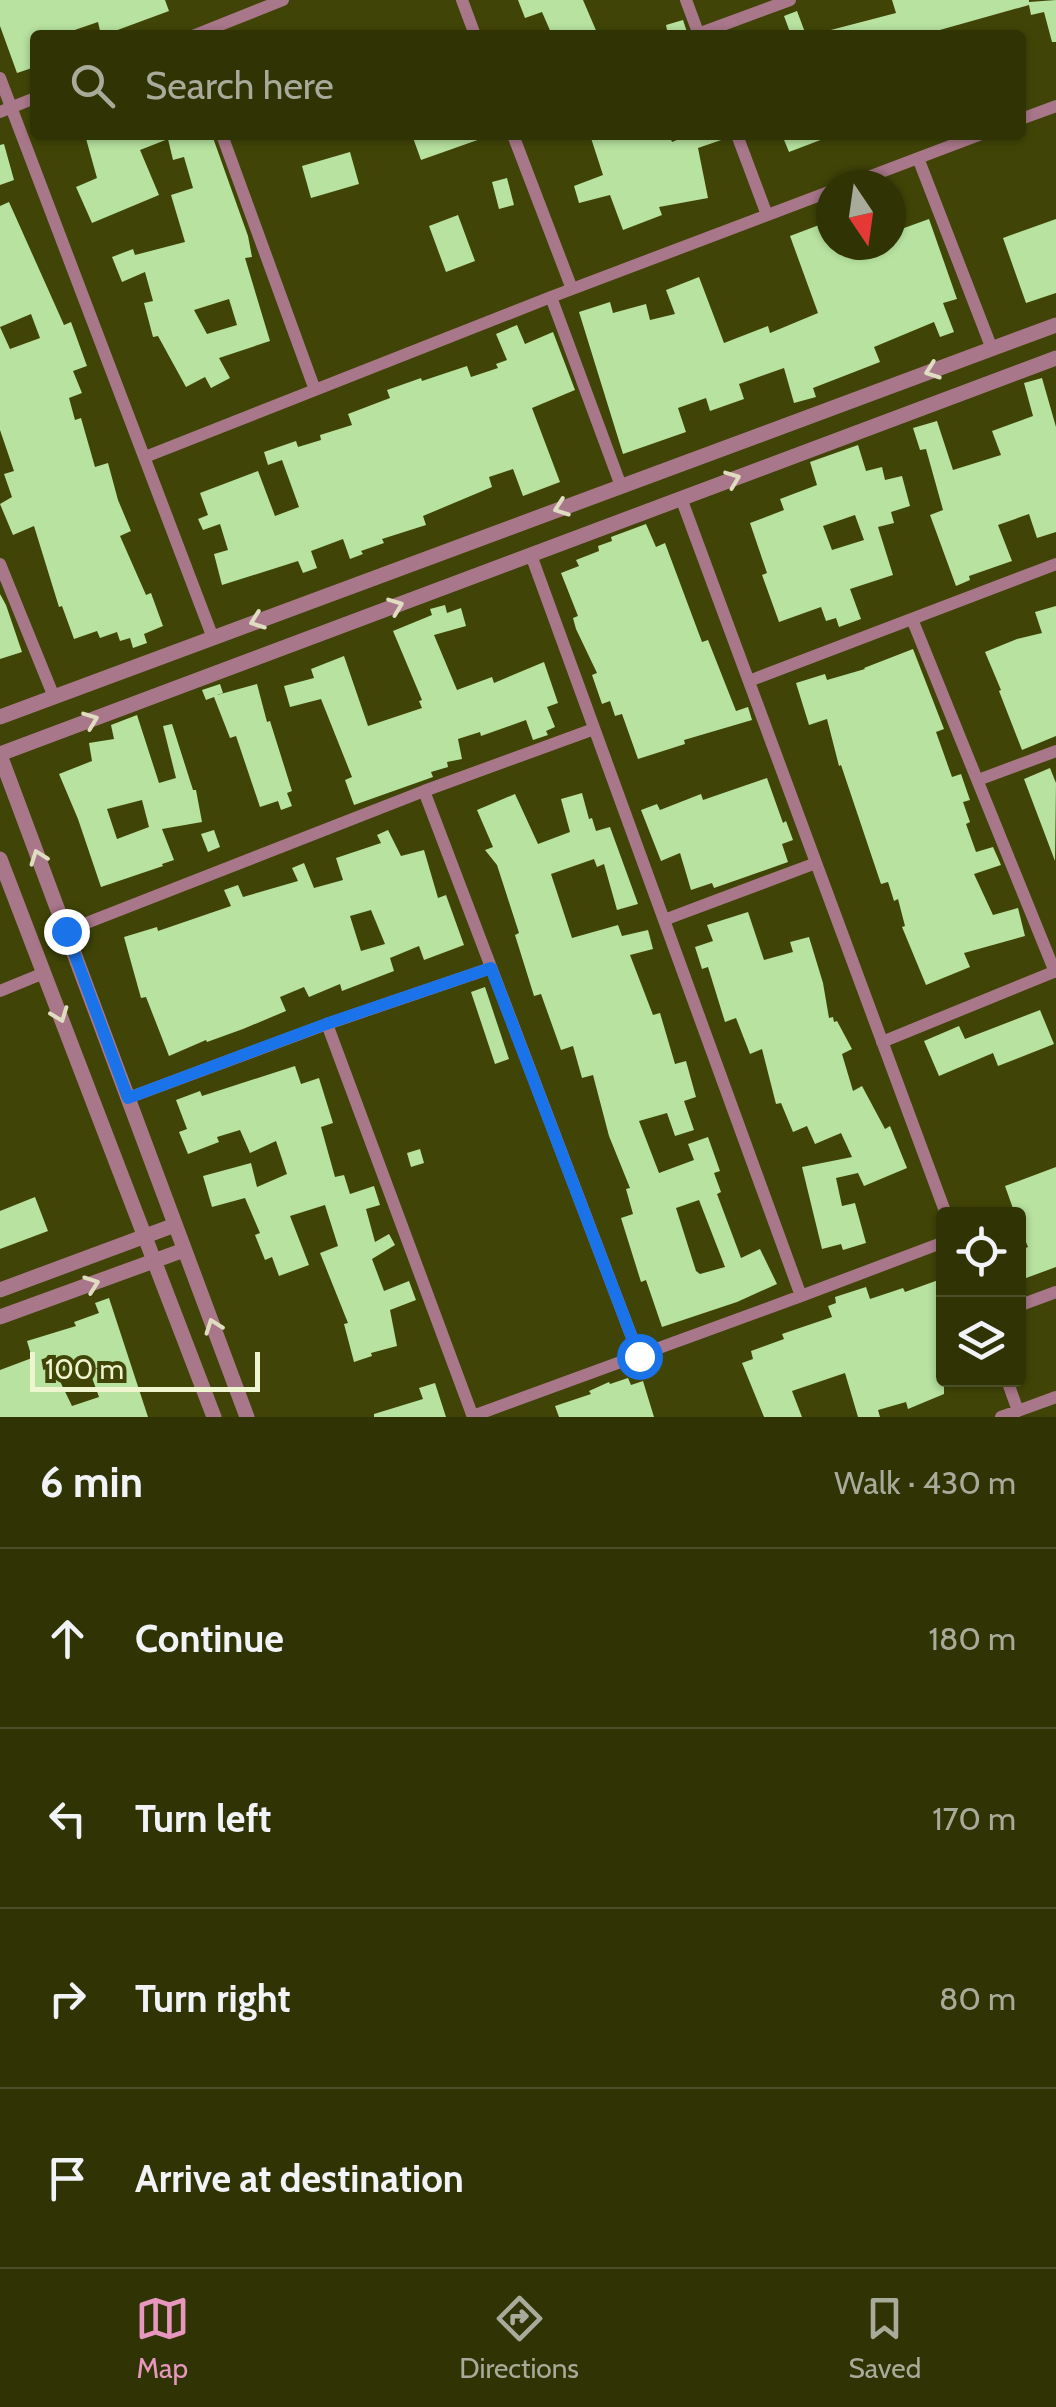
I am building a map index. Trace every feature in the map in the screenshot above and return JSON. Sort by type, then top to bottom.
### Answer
[{"type":"street","points":[[208,30],[283,0]]},
{"type":"street","points":[[462,0],[473,30]]},
{"type":"street","points":[[686,0],[697,30]]},
{"type":"street","points":[[710,30],[790,0]]},
{"type":"street","points":[[0,78],[6,110],[213,638]]},
{"type":"street","points":[[6,110],[30,100]]},
{"type":"street","points":[[1026,117],[1056,106]]},
{"type":"street","points":[[224,140],[315,390]]},
{"type":"street","points":[[516,140],[572,289]]},
{"type":"street","points":[[739,140],[768,215]]},
{"type":"street","points":[[886,170],[966,140]]},
{"type":"street","points":[[918,158],[992,348]]},
{"type":"street","points":[[144,457],[816,197]]},
{"type":"street","points":[[552,297],[621,486]]},
{"type":"street","points":[[0,717],[1056,325]]},
{"type":"street","points":[[247,1417],[0,755],[1056,358]]},
{"type":"street","points":[[682,498],[943,1207]]},
{"type":"street","points":[[530,555],[802,1296]]},
{"type":"street","points":[[0,564],[54,697]]},
{"type":"street","points":[[748,681],[1056,564]]},
{"type":"street","points":[[882,1042],[1056,971],[912,618]]},
{"type":"street","points":[[66,931],[594,729]]},
{"type":"street","points":[[978,780],[1056,751]]},
{"type":"street","points":[[424,791],[639,1356]]},
{"type":"street","points":[[0,859],[214,1417]]},
{"type":"street","points":[[664,920],[816,863]]},
{"type":"street","points":[[128,1098],[491,968]]},
{"type":"street","points":[[0,990],[44,973]]},
{"type":"street","points":[[326,1024],[473,1417],[936,1245]]},
{"type":"street","points":[[0,1290],[175,1224]]},
{"type":"street","points":[[0,1316],[184,1250]]},
{"type":"street","points":[[1026,1303],[1056,1292]]},
{"type":"street","points":[[1010,1387],[1018,1410]]},
{"type":"street","points":[[1001,1417],[1056,1397]]},
{"type":"building","points":[[0,0],[165,0],[169,11],[118,30],[100,30],[98,22],[75,30],[30,30],[30,69],[17,73],[0,26]]},
{"type":"building","points":[[518,0],[583,0],[596,30],[550,30],[542,12],[525,18]]},
{"type":"building","points":[[892,0],[1056,0],[1056,42],[1052,42],[1044,12],[1031,15],[1029,5],[940,30],[831,30],[896,13]]},
{"type":"building","points":[[797,11],[804,30],[789,30],[784,16]]},
{"type":"building","points":[[683,20],[686,30],[667,30],[666,25]]},
{"type":"building","points":[[86,140],[165,140],[140,150],[159,195],[92,223],[76,187],[97,178]]},
{"type":"building","points":[[168,140],[214,140],[248,236],[252,257],[245,258],[270,341],[219,358],[230,378],[211,388],[205,377],[186,387],[158,336],[153,337],[144,303],[153,301],[145,272],[122,282],[112,257],[133,249],[135,255],[185,242],[171,195],[193,188],[184,157],[173,160]],"holes":[[[229,299],[237,325],[207,334],[194,310]]]},
{"type":"building","points":[[414,140],[478,140],[421,160]]},
{"type":"building","points":[[592,140],[721,140],[698,148],[708,198],[659,207],[662,215],[623,230],[610,195],[579,203],[574,186],[603,175]]},
{"type":"building","points":[[784,140],[820,140],[789,152]]},
{"type":"building","points":[[4,144],[14,180],[0,185],[0,145]]},
{"type":"building","points":[[350,152],[359,184],[311,198],[302,166]]},
{"type":"building","points":[[507,178],[514,205],[499,209],[492,182]]},
{"type":"building","points":[[9,202],[64,325],[71,322],[87,366],[73,371],[82,393],[69,398],[75,420],[81,418],[95,467],[108,463],[131,531],[120,536],[146,595],[151,593],[163,626],[144,634],[147,643],[133,648],[130,638],[120,641],[117,632],[100,638],[97,631],[74,639],[62,606],[59,607],[34,526],[13,535],[0,504],[12,497],[4,474],[14,471],[0,430],[0,206]],"holes":[[[31,314],[40,338],[10,349],[0,327]]]},
{"type":"building","points":[[458,215],[475,261],[446,272],[429,226]]},
{"type":"building","points":[[929,219],[957,299],[943,303],[954,332],[940,337],[934,322],[874,347],[880,362],[813,388],[816,397],[794,403],[784,368],[739,384],[744,399],[710,411],[706,398],[678,408],[686,432],[623,454],[579,312],[610,302],[613,313],[646,304],[650,320],[675,314],[666,290],[699,277],[724,343],[768,326],[770,333],[818,313],[790,236],[816,226],[816,260],[906,260],[906,227]]},
{"type":"building","points":[[1056,219],[1056,293],[1026,303],[1003,238]]},
{"type":"building","points":[[517,325],[525,344],[553,332],[575,390],[532,408],[560,482],[523,496],[513,469],[489,477],[492,487],[423,516],[426,525],[382,539],[384,543],[361,551],[363,554],[350,559],[343,539],[311,551],[317,568],[303,573],[298,561],[222,585],[214,554],[228,550],[220,524],[203,530],[198,519],[208,515],[200,493],[258,471],[275,516],[299,507],[282,460],[268,465],[264,452],[296,441],[298,447],[321,440],[320,435],[352,425],[348,414],[390,398],[387,390],[467,366],[471,377],[498,368],[496,364],[507,360],[496,334]]},
{"type":"building","points":[[1042,378],[1056,427],[1056,532],[1037,538],[1029,514],[998,525],[1012,561],[969,576],[970,580],[956,586],[930,515],[943,510],[926,449],[920,450],[913,428],[937,421],[953,470],[1001,455],[992,431],[1033,416],[1024,383]]},
{"type":"building","points":[[858,445],[866,471],[882,467],[885,480],[902,476],[910,506],[891,512],[894,523],[878,527],[893,575],[850,589],[861,619],[839,627],[836,618],[826,621],[821,607],[779,622],[762,575],[767,573],[750,523],[784,510],[780,499],[817,485],[810,462]],"holes":[[[855,515],[864,540],[832,550],[823,526]]]},
{"type":"building","points":[[646,524],[656,547],[665,543],[702,642],[708,640],[736,711],[748,707],[752,720],[684,740],[685,744],[638,759],[622,714],[615,716],[610,701],[602,704],[592,675],[597,673],[576,629],[573,618],[578,616],[561,573],[579,566],[576,560],[599,551],[598,546],[612,541],[611,537]]},
{"type":"building","points":[[0,594],[22,652],[0,659]]},
{"type":"building","points":[[445,605],[447,613],[461,608],[466,626],[434,635],[457,690],[492,677],[494,683],[544,662],[558,703],[547,707],[555,727],[546,731],[548,735],[533,740],[526,720],[481,736],[480,732],[458,739],[462,759],[447,762],[448,767],[431,772],[433,777],[354,805],[345,780],[352,777],[321,699],[290,707],[284,686],[314,678],[311,669],[344,656],[368,726],[422,708],[393,631],[432,615],[430,609]]},
{"type":"building","points":[[1056,606],[1056,736],[1022,750],[985,652],[1042,633],[1035,612]]},
{"type":"building","points":[[913,649],[944,729],[936,732],[952,777],[961,774],[970,800],[963,802],[976,852],[993,847],[1001,865],[974,874],[993,915],[1018,908],[1025,936],[964,953],[970,967],[926,985],[902,927],[905,926],[898,899],[894,901],[888,882],[881,884],[839,766],[827,719],[809,725],[796,683],[825,674],[827,680],[865,669]]},
{"type":"building","points":[[220,684],[223,693],[217,695],[257,684],[292,791],[287,793],[292,806],[281,810],[278,801],[260,807],[236,736],[230,738],[214,697],[206,700],[202,690]]},
{"type":"building","points":[[137,715],[159,783],[176,778],[163,726],[172,724],[196,790],[202,822],[162,829],[174,860],[101,887],[59,774],[92,761],[89,743],[114,739],[111,725]],"holes":[[[142,800],[149,827],[117,839],[107,809]]]},
{"type":"building","points":[[1050,768],[1056,783],[1055,861],[1024,779]]},
{"type":"building","points":[[767,778],[793,840],[782,844],[788,862],[714,888],[712,883],[691,890],[680,853],[661,861],[641,810],[657,804],[660,810],[701,794],[703,800]]},
{"type":"building","points":[[582,793],[596,831],[610,827],[638,904],[617,910],[604,864],[597,867],[594,859],[551,874],[572,938],[618,925],[622,936],[648,930],[653,949],[630,955],[653,1015],[660,1013],[675,1064],[686,1061],[696,1097],[684,1101],[694,1130],[675,1136],[667,1113],[639,1121],[659,1173],[694,1160],[688,1144],[708,1137],[720,1171],[714,1173],[721,1192],[717,1194],[741,1258],[760,1249],[777,1284],[662,1327],[646,1280],[641,1282],[621,1218],[633,1214],[626,1189],[630,1188],[609,1136],[593,1075],[582,1078],[573,1046],[561,1050],[541,994],[534,996],[497,865],[485,850],[493,847],[477,810],[515,794],[538,844],[570,832],[561,799]],"holes":[[[699,1200],[725,1267],[700,1274],[696,1271],[676,1208]]]},
{"type":"building","points":[[214,830],[220,847],[208,852],[201,834]]},
{"type":"building","points":[[388,830],[401,856],[424,850],[438,898],[446,895],[464,945],[424,960],[419,946],[390,958],[394,971],[342,991],[340,984],[309,997],[304,987],[280,997],[286,1011],[169,1056],[146,997],[141,998],[124,937],[157,927],[158,931],[231,906],[224,890],[238,885],[243,897],[298,881],[292,868],[304,863],[314,888],[343,880],[336,858],[381,843],[377,835]],"holes":[[[371,910],[385,944],[361,951],[350,916]]]},
{"type":"building","points":[[748,912],[764,960],[793,952],[790,942],[809,937],[829,1018],[837,1021],[852,1049],[842,1054],[853,1091],[862,1086],[885,1129],[890,1126],[907,1168],[864,1186],[858,1173],[836,1178],[842,1206],[855,1203],[866,1243],[843,1250],[841,1244],[822,1249],[802,1167],[852,1157],[841,1133],[815,1144],[807,1126],[793,1132],[781,1103],[776,1104],[762,1049],[750,1054],[736,1018],[725,1022],[708,967],[702,969],[695,947],[713,941],[707,925]]},
{"type":"building","points":[[485,987],[509,1059],[495,1064],[471,992]]},
{"type":"building","points":[[1040,1010],[1054,1044],[998,1066],[993,1053],[939,1076],[924,1041],[959,1026],[965,1039]]},
{"type":"building","points":[[295,1066],[301,1084],[319,1078],[333,1123],[321,1127],[335,1177],[344,1175],[350,1194],[374,1186],[380,1205],[366,1209],[375,1242],[389,1234],[395,1245],[372,1259],[384,1291],[409,1281],[416,1300],[390,1310],[397,1346],[354,1362],[344,1324],[348,1323],[320,1253],[338,1246],[325,1205],[290,1216],[309,1265],[279,1276],[272,1257],[265,1260],[255,1235],[260,1233],[245,1198],[212,1207],[203,1176],[251,1163],[257,1187],[287,1174],[276,1141],[250,1153],[240,1130],[217,1137],[219,1142],[188,1154],[179,1132],[187,1129],[176,1100],[200,1091],[202,1096]]},
{"type":"building","points":[[420,1149],[424,1163],[411,1167],[407,1153]]},
{"type":"building","points":[[1056,1167],[1056,1267],[1026,1278],[1026,1207],[1012,1207],[1005,1186]]},
{"type":"building","points":[[35,1197],[48,1231],[0,1249],[0,1211]]},
{"type":"building","points":[[936,1281],[936,1387],[944,1387],[944,1394],[908,1409],[906,1402],[878,1410],[880,1417],[858,1417],[845,1373],[792,1391],[802,1417],[764,1417],[742,1363],[753,1359],[751,1351],[784,1339],[782,1334],[832,1317],[828,1306],[836,1303],[835,1297],[866,1287],[870,1299],[903,1288],[905,1292]]},
{"type":"building","points":[[109,1298],[148,1417],[0,1417],[0,1370],[32,1358],[27,1341],[76,1326],[74,1322],[99,1313],[95,1303]],"holes":[[[87,1364],[99,1397],[72,1406],[56,1373]]]},
{"type":"building","points":[[628,1378],[631,1385],[643,1381],[654,1417],[559,1417],[555,1406],[591,1394],[589,1391],[609,1382]]},
{"type":"building","points":[[435,1383],[446,1417],[374,1417],[423,1399],[419,1388]]},
{"type":"route","points":[[66,931],[128,1098],[491,968],[639,1356]]}]
